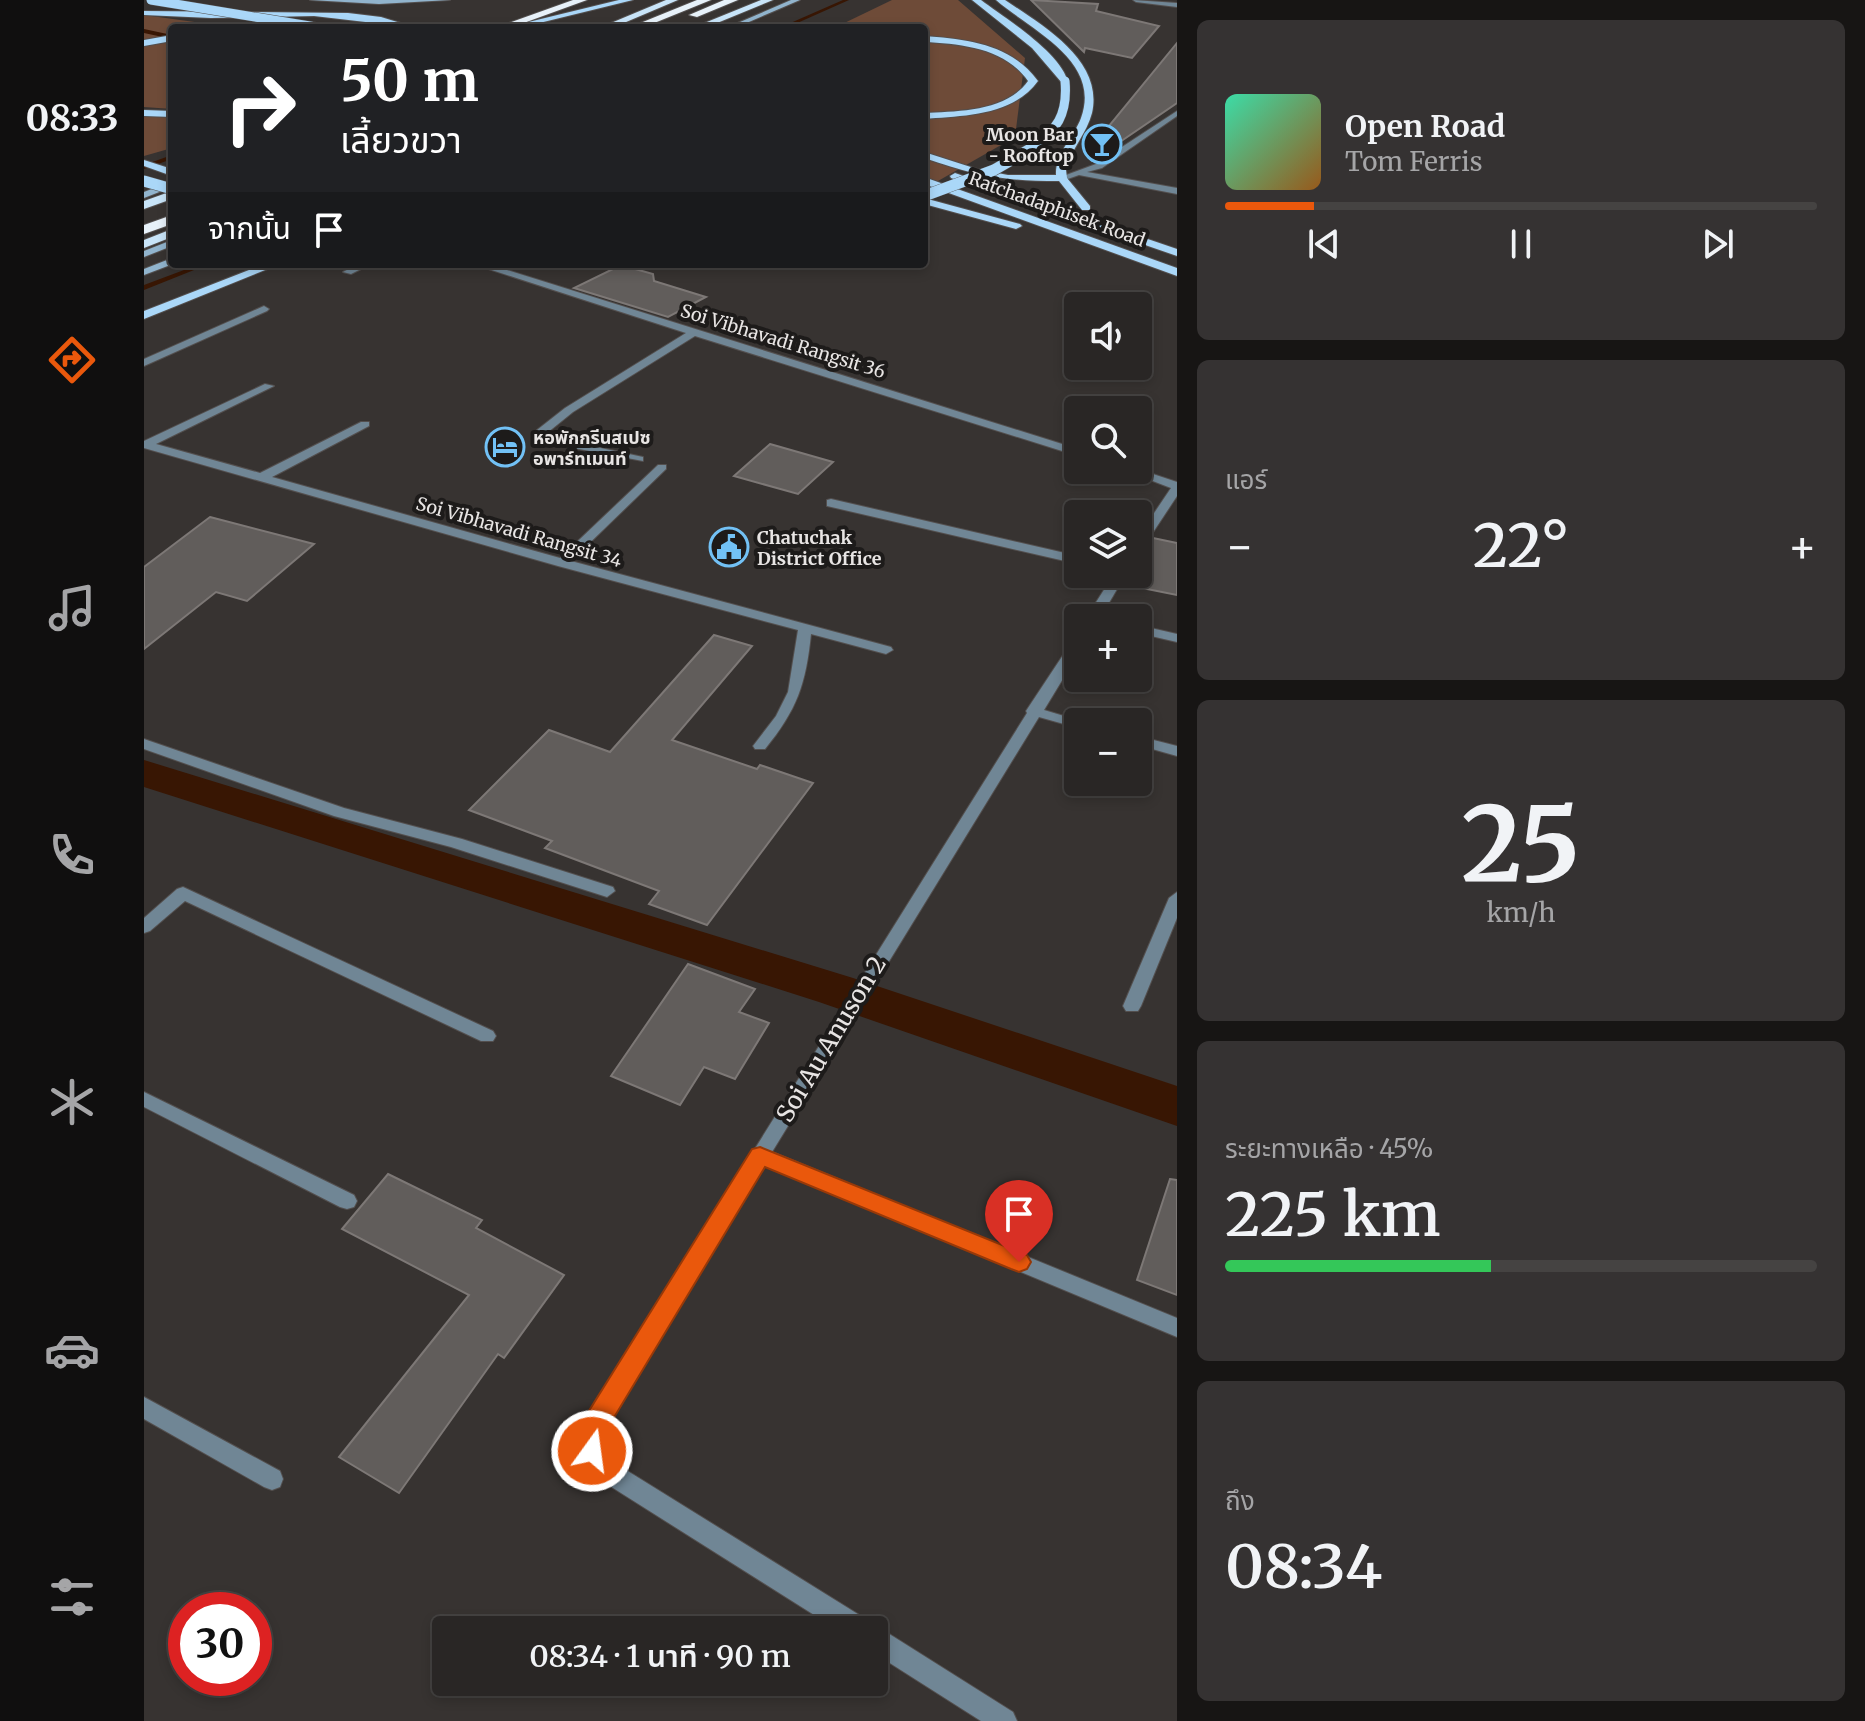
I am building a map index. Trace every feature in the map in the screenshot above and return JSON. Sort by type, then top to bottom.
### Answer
[{"type":"highway","points":[[512,24],[582,0]]},
{"type":"highway","points":[[614,24],[674,0]]},
{"type":"highway","points":[[643,24],[706,0]]},
{"type":"highway","points":[[672,24],[733,0]]},
{"type":"highway","points":[[707,24],[769,0]]},
{"type":"highway","points":[[144,205],[168,191]]},
{"type":"highway","points":[[144,214],[168,205]]},
{"type":"highway","points":[[144,230],[168,221]]},
{"type":"highway","points":[[144,244],[168,235]]},
{"type":"main road","points":[[151,0],[298,24]]},
{"type":"main road","points":[[144,10],[165,6],[176,0]]},
{"type":"main road","points":[[313,0],[327,1]]},
{"type":"main road","points":[[307,1],[447,0]]},
{"type":"main road","points":[[525,24],[629,0]]},
{"type":"main road","points":[[739,24],[797,0]]},
{"type":"main road","points":[[928,196],[999,167],[1044,139],[1062,117],[1069,92],[1053,62],[976,0]]},
{"type":"main road","points":[[1000,0],[1077,62],[1091,90],[1090,107],[1082,129],[1062,164],[1062,178],[1086,208]]},
{"type":"main road","points":[[144,10],[241,24]]},
{"type":"main road","points":[[144,10],[198,15],[333,11],[402,24]]},
{"type":"main road","points":[[144,43],[168,39]]},
{"type":"main road","points":[[928,40],[962,44],[1001,55],[1025,68],[1033,81],[1020,96],[994,107],[928,115]]},
{"type":"main road","points":[[145,113],[168,114]]},
{"type":"main road","points":[[928,156],[1177,239]]},
{"type":"main road","points":[[144,163],[168,172]]},
{"type":"main road","name":"Ratchadaphisek Road","points":[[928,168],[1177,253]]},
{"type":"main road","points":[[974,172],[1008,178],[1062,178]]},
{"type":"main road","points":[[144,182],[168,174]]},
{"type":"main road","name":"Ratchadaphisek Road","points":[[928,181],[1177,272]]},
{"type":"main road","points":[[144,182],[168,188]]},
{"type":"main road","points":[[144,195],[168,190]]},
{"type":"main road","points":[[928,199],[1013,225],[1177,286]]},
{"type":"main road","points":[[144,254],[168,245]]},
{"type":"main road","points":[[144,272],[168,263]]},
{"type":"main road","points":[[144,315],[264,268]]},
{"type":"street","points":[[1136,0],[1177,5]]},
{"type":"street","points":[[1062,178],[1099,166],[1177,113]]},
{"type":"street","points":[[1082,174],[1177,191]]},
{"type":"street","points":[[348,272],[357,268]]},
{"type":"street","name":"Soi Vibhavadi Rangsit 36","points":[[491,268],[1064,449]]},
{"type":"street","points":[[144,363],[264,309]]},
{"type":"street","points":[[639,459],[551,441],[541,436],[541,432],[569,410],[694,332]]},
{"type":"street","points":[[145,444],[269,386]]},
{"type":"street","points":[[260,478],[365,424]]},
{"type":"street","name":"Soi Vibhavadi Rangsit 34","points":[[145,444],[562,563],[886,650]]},
{"type":"street","points":[[562,563],[662,467]]},
{"type":"street","points":[[1152,478],[1177,487],[1152,525]]},
{"type":"street","points":[[831,503],[1064,557]]},
{"type":"street","points":[[760,746],[784,719],[794,699],[799,683],[805,628]]},
{"type":"street","points":[[1152,632],[1177,638]]},
{"type":"street","name":"Soi Au Anuson 2","points":[[838,1616],[610,1473],[592,1451],[591,1435],[1033,711],[1064,667]]},
{"type":"street","points":[[1033,711],[1064,720]]},
{"type":"street","points":[[144,744],[339,812],[456,843],[607,891]]},
{"type":"street","points":[[1152,744],[1177,751]]},
{"type":"street","points":[[144,927],[183,893],[487,1036]]},
{"type":"street","points":[[1132,1006],[1177,898]]},
{"type":"street","points":[[144,1099],[347,1201]]},
{"type":"street","points":[[760,1155],[1177,1328]]},
{"type":"street","points":[[144,1407],[272,1479]]},
{"type":"street","points":[[888,1648],[1004,1721]]},
{"type":"shaded area","points":[[892,0],[958,0],[1025,58],[1015,137],[928,187],[928,24],[842,24]]},
{"type":"shaded area","points":[[144,15],[209,24],[168,24],[168,109],[144,107]]},
{"type":"shaded area","points":[[144,116],[168,117],[168,149],[144,156]]},
{"type":"building","points":[[1031,0],[1098,4],[1096,11],[1159,26],[1132,58],[1085,48],[1084,52]]},
{"type":"building","points":[[1177,43],[1177,103],[1092,161],[1086,154]]},
{"type":"building","points":[[615,268],[632,268],[653,274],[654,281],[706,297],[668,317],[574,288]]},
{"type":"building","points":[[770,444],[833,462],[798,494],[734,476]]},
{"type":"building","points":[[210,517],[314,544],[247,601],[216,592],[144,649],[144,567]]},
{"type":"building","points":[[1152,540],[1177,543],[1177,595],[1142,588],[1152,588]]},
{"type":"building","points":[[714,635],[752,646],[672,740],[757,769],[760,765],[813,783],[707,925],[649,904],[659,891],[545,848],[552,841],[469,810],[549,730],[610,752]]},
{"type":"building","points":[[688,964],[755,989],[739,1012],[769,1023],[735,1079],[704,1067],[680,1105],[611,1076]]},
{"type":"building","points":[[388,1174],[482,1220],[476,1228],[564,1275],[504,1358],[498,1354],[399,1493],[339,1457],[469,1295],[342,1229]]},
{"type":"building","points":[[1170,1179],[1177,1180],[1177,1295],[1137,1280]]},
{"type":"waterway","points":[[791,24],[847,0]]},
{"type":"waterway","points":[[144,31],[168,36]]},
{"type":"waterway","points":[[144,167],[168,158]]},
{"type":"waterway","points":[[144,288],[196,268]]},
{"type":"waterway","points":[[144,773],[836,990],[1177,1106]]},
{"type":"place","name":"Moon Bar - Rooftop","points":[[1102,144]]},
{"type":"place","name":"หอพักกรีนสเปซ อพาร์ทเมนท์","points":[[505,447]]},
{"type":"place","name":"Chatuchak District Office","points":[[729,547]]},
{"type":"route","points":[[592,1451],[591,1435],[596,1423],[760,1155],[1019,1262]]}]
